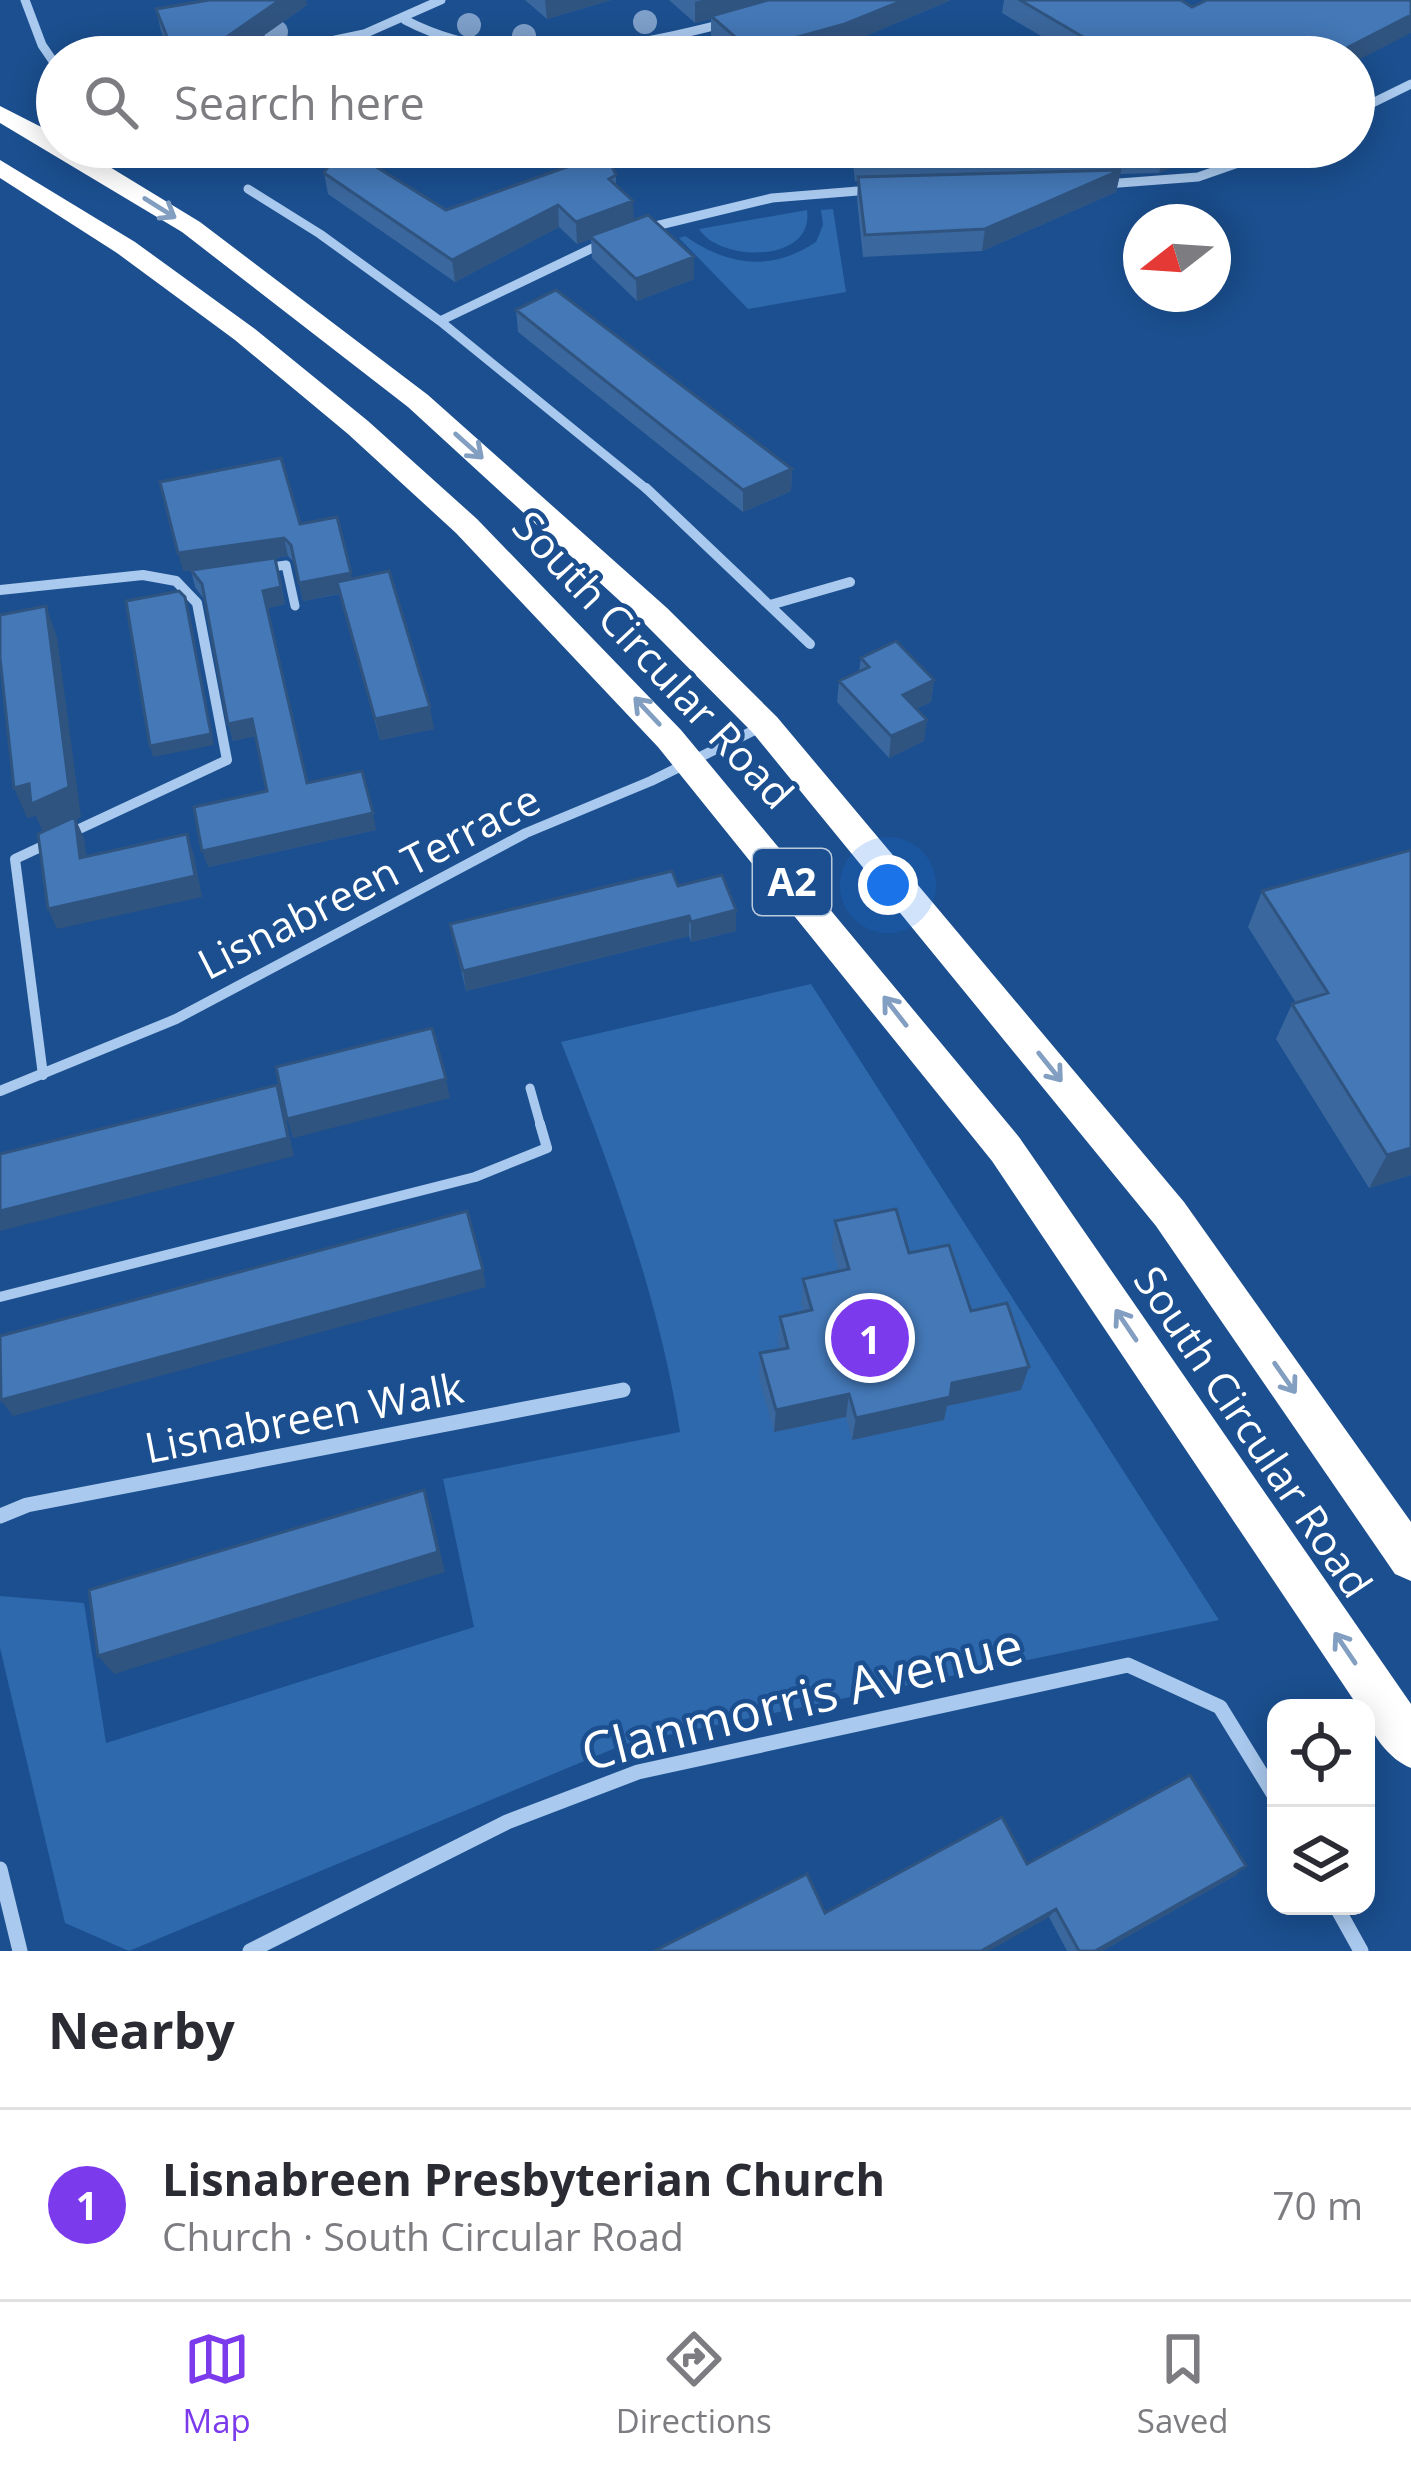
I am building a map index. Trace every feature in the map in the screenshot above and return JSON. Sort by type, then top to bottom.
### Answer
[{"type":"highway","name":"South Circular Road","points":[[0,113],[36,133]]},
{"type":"highway","name":"South Circular Road","points":[[0,167],[79,213],[249,334],[439,498],[693,760],[1023,1172],[1411,1745]]},
{"type":"highway","name":"South Circular Road","points":[[95,168],[191,227],[418,400],[656,616],[765,725],[1170,1214],[1411,1559]]},
{"type":"street","points":[[25,0],[39,36]]},
{"type":"street","points":[[354,36],[405,20],[441,0]]},
{"type":"street","points":[[405,20],[442,36]]},
{"type":"street","points":[[675,36],[729,22]]},
{"type":"street","points":[[1375,102],[1411,84]]},
{"type":"street","points":[[1085,185],[1178,182],[1242,168]]},
{"type":"street","points":[[248,189],[320,234],[440,321],[632,475],[810,644]]},
{"type":"street","points":[[624,235],[772,197],[875,189]]},
{"type":"street","points":[[440,321],[606,241]]},
{"type":"street","points":[[0,590],[143,575],[176,581],[197,603],[227,760],[15,859],[43,1075]]},
{"type":"street","points":[[770,605],[850,582]]},
{"type":"street","name":"Lisnabreen Terrace","points":[[0,1091],[176,1019],[526,833],[765,725]]},
{"type":"street","name":"Lisnabreen Walk","points":[[0,1516],[27,1505],[622,1390]]},
{"type":"street","name":"Clanmorris Avenue","points":[[250,1951],[507,1822],[638,1772],[1128,1665],[1220,1707],[1267,1783]]},
{"type":"street","points":[[0,1869],[20,1951]]},
{"type":"street","points":[[1341,1915],[1361,1951]]},
{"type":"lane","points":[[242,571],[286,565],[295,605]]},
{"type":"lane","points":[[176,581],[198,578]]},
{"type":"lane","points":[[0,1297],[475,1177],[547,1148],[530,1088]]},
{"type":"shaded area","points":[[833,209],[846,292],[748,309],[679,238],[685,236],[733,259],[783,258],[816,242],[823,225],[821,210]]},
{"type":"shaded area","points":[[807,210],[806,227],[796,240],[764,252],[726,248],[699,229]]},
{"type":"shaded area","points":[[811,984],[1219,1620],[625,1744],[129,1951],[65,1923],[0,1648],[0,1596],[84,1603],[106,1743],[474,1627],[443,1479],[680,1432],[646,1282],[561,1042]]},
{"type":"building","points":[[209,0],[280,0],[228,36],[167,36],[156,9]]},
{"type":"building","points":[[768,0],[904,0],[801,36],[734,36],[711,16]]},
{"type":"building","points":[[1020,0],[1181,0],[1192,7],[1207,0],[1411,0],[1411,15],[1370,36],[1081,36]]},
{"type":"building","points":[[327,168],[378,168],[446,210],[564,168],[613,168],[616,175],[609,179],[633,201],[576,222],[558,205],[452,260],[324,173]]},
{"type":"building","points":[[1121,170],[985,229],[865,235],[858,177]]},
{"type":"building","points":[[648,215],[694,257],[636,279],[590,236]]},
{"type":"building","points":[[556,290],[792,469],[743,490],[516,310]]},
{"type":"building","points":[[281,458],[300,524],[337,517],[351,573],[299,583],[291,545],[284,538],[178,553],[160,482]]},
{"type":"building","points":[[275,558],[281,587],[263,591],[307,783],[362,771],[373,813],[202,851],[194,807],[267,791],[252,719],[228,724],[202,584],[191,570]]},
{"type":"building","points":[[389,571],[430,707],[375,719],[337,582]]},
{"type":"building","points":[[179,591],[185,597],[211,734],[150,746],[126,601]]},
{"type":"building","points":[[46,606],[69,787],[31,804],[29,784],[14,788],[0,615]]},
{"type":"building","points":[[896,641],[934,680],[903,695],[927,720],[891,736],[839,681],[869,667],[861,658]]},
{"type":"building","points":[[75,817],[80,858],[187,834],[195,876],[48,909],[38,834]]},
{"type":"building","points":[[1411,850],[1411,1148],[1387,1155],[1292,1004],[1328,993],[1262,891]]},
{"type":"building","points":[[672,871],[678,886],[722,875],[736,910],[691,922],[689,916],[463,971],[450,924]]},
{"type":"building","points":[[432,1028],[446,1079],[287,1119],[276,1067]]},
{"type":"building","points":[[277,1085],[288,1138],[0,1211],[0,1154]]},
{"type":"building","points":[[896,1209],[909,1253],[949,1245],[971,1311],[1007,1303],[1029,1367],[952,1383],[950,1397],[856,1418],[849,1394],[776,1410],[760,1353],[788,1348],[780,1317],[812,1310],[803,1279],[849,1269],[835,1221]]},
{"type":"building","points":[[467,1211],[483,1270],[1,1400],[0,1336]]},
{"type":"building","points":[[424,1490],[438,1552],[98,1656],[89,1590]]},
{"type":"building","points":[[1190,1775],[1246,1866],[1095,1951],[1079,1951],[1056,1909],[981,1951],[654,1951],[807,1874],[825,1913],[1002,1817],[1027,1864]]},
{"type":"place","name":"Lisnabreen Presbyterian Church","points":[[870,1338]]}]
